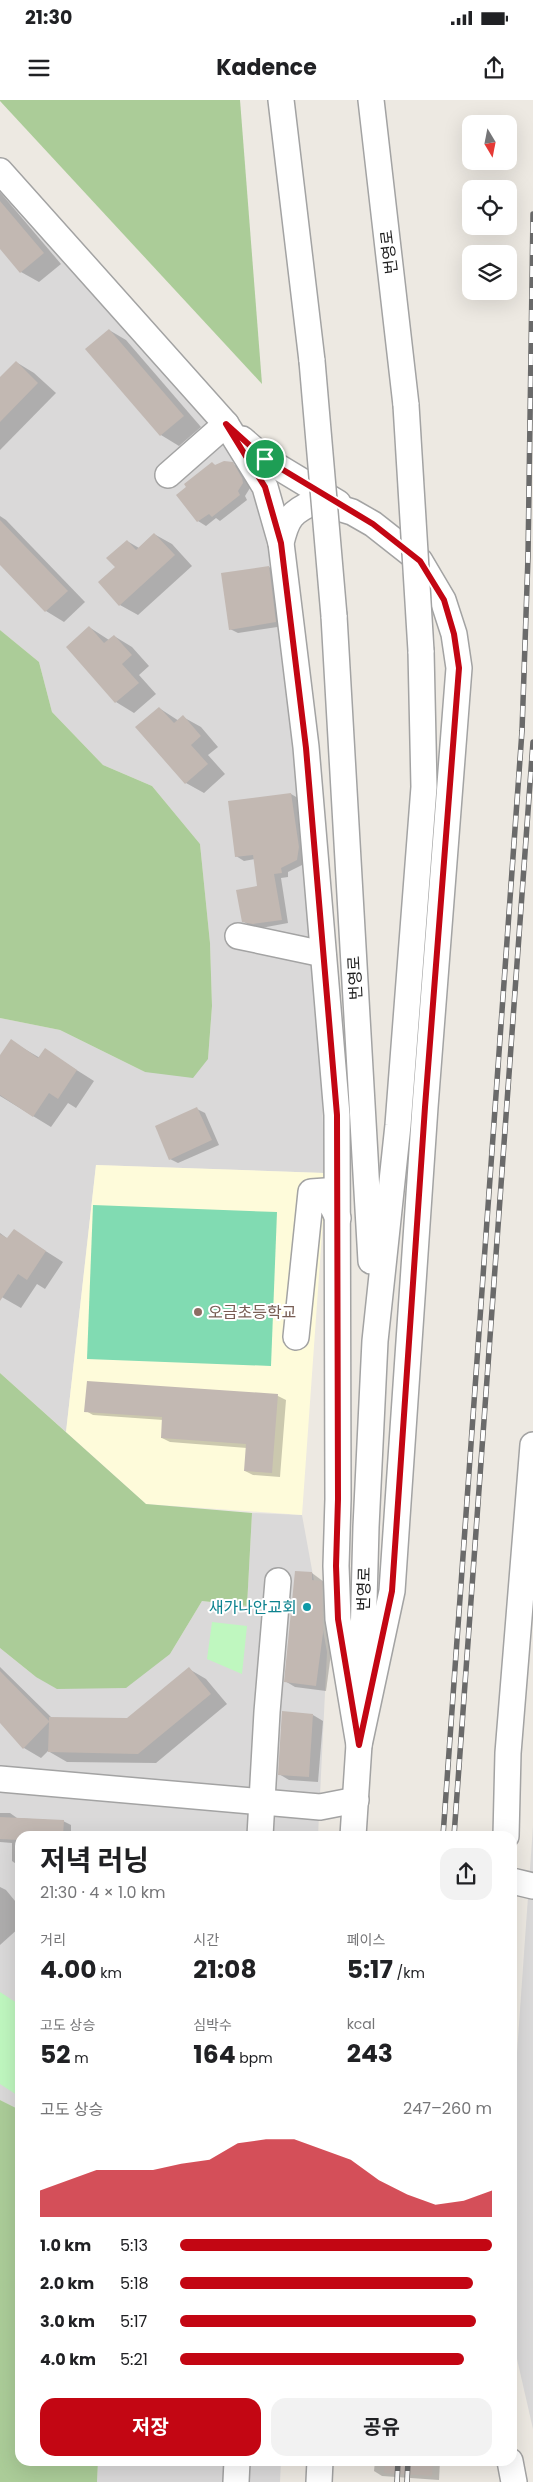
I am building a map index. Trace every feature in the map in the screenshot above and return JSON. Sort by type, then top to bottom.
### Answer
[{"type":"street","name":"번영로","points":[[281,100],[312,361],[334,616],[375,1341]]},
{"type":"street","name":"번영로","points":[[353,1831],[359,1745],[366,1527],[375,1341],[398,1125],[424,787],[421,652],[406,405],[371,100]]},
{"type":"street","points":[[0,171],[226,424],[265,459],[373,524],[420,561],[444,600],[454,634],[459,668],[424,1117],[392,1591],[359,1745]]},
{"type":"street","points":[[168,475],[226,424]]},
{"type":"street","points":[[226,424],[265,487],[281,543],[306,748],[337,1115],[339,1220],[336,1566],[338,1619],[359,1745]]},
{"type":"street","points":[[281,543],[286,522],[299,508],[316,501],[352,512]]},
{"type":"street","points":[[238,936],[323,954]]},
{"type":"street","points":[[296,1337],[311,1192],[325,1191],[339,1220]]},
{"type":"street","points":[[506,1831],[508,1753],[533,1445]]},
{"type":"street","points":[[260,1831],[267,1712],[278,1581]]},
{"type":"street","points":[[0,1778],[263,1800],[320,1807],[356,1800]]},
{"type":"street","points":[[517,1882],[533,1886]]},
{"type":"street","points":[[236,2482],[237,2466]]},
{"type":"street","points":[[319,2482],[320,2466]]},
{"type":"street","points":[[511,2466],[514,2482]]},
{"type":"shaded area","points":[[0,179],[247,460],[269,535],[319,956],[324,1173],[96,1165],[66,1432],[0,1373],[0,1018],[60,1030],[145,1072],[208,1059],[212,1006],[210,943],[200,844],[152,786],[103,765],[52,712],[39,662],[0,630]]},
{"type":"shaded area","name":"오금초등학교","points":[[96,1165],[324,1173],[325,1191],[302,1515],[146,1504],[66,1432]]},
{"type":"shaded area","points":[[252,1513],[302,1515],[327,1652],[318,1831],[15,1831],[15,2108],[0,2100],[0,1648],[36,1677],[170,1654],[202,1601],[247,1606]]},
{"type":"shaded area","points":[[533,1826],[533,2429],[517,2359],[517,2052]]},
{"type":"shaded area","points":[[98,2466],[281,2466],[280,2482],[97,2482]]},
{"type":"green space","points":[[240,100],[262,384],[0,101]]},
{"type":"green space","points":[[0,630],[39,662],[52,712],[103,765],[152,786],[200,844],[210,943],[212,1006],[208,1059],[193,1078],[145,1072],[60,1030],[0,1018]]},
{"type":"green space","points":[[93,1205],[277,1212],[271,1366],[87,1359]]},
{"type":"green space","points":[[0,1373],[146,1504],[252,1513],[247,1606],[202,1601],[170,1654],[126,1688],[57,1689],[36,1677],[0,1648]]},
{"type":"green space","points":[[212,1622],[247,1626],[242,1674],[207,1659]]},
{"type":"green space","points":[[0,1992],[15,2002],[15,2094],[0,2084]]},
{"type":"green space","points":[[0,2100],[15,2108],[15,2466],[98,2466],[97,2482],[0,2482]]},
{"type":"building","points":[[0,201],[44,253],[20,273],[0,249]]},
{"type":"building","points":[[109,329],[184,416],[160,436],[85,349]]},
{"type":"building","points":[[16,361],[38,383],[0,422],[0,377]]},
{"type":"building","points":[[224,461],[233,462],[242,478],[243,483],[238,491],[240,495],[212,517],[209,514],[197,522],[176,495],[186,487],[184,484],[212,462],[215,465]]},
{"type":"building","points":[[0,520],[68,591],[45,612],[0,565]]},
{"type":"building","points":[[154,533],[175,555],[119,606],[98,582],[115,567],[106,558],[127,540],[136,550]]},
{"type":"building","points":[[269,566],[276,622],[229,630],[221,573]]},
{"type":"building","points":[[89,626],[104,643],[114,635],[132,655],[122,664],[139,683],[115,703],[66,647]]},
{"type":"building","points":[[159,707],[174,723],[183,715],[201,736],[191,745],[208,764],[185,784],[135,727]]},
{"type":"building","points":[[291,793],[299,847],[297,860],[281,868],[282,873],[274,874],[282,920],[253,924],[242,922],[236,890],[257,886],[253,855],[235,857],[228,801]]},
{"type":"building","points":[[11,1039],[38,1058],[45,1048],[77,1070],[58,1099],[49,1093],[33,1117],[0,1095],[0,1055]]},
{"type":"building","points":[[197,1107],[212,1140],[169,1160],[155,1126]]},
{"type":"building","points":[[14,1229],[46,1251],[27,1280],[18,1274],[0,1301],[0,1234],[7,1238]]},
{"type":"building","points":[[87,1381],[278,1394],[272,1473],[244,1471],[246,1444],[161,1438],[162,1417],[84,1412]]},
{"type":"building","name":"새가나안교회","points":[[295,1571],[312,1572],[312,1580],[322,1581],[323,1633],[316,1686],[284,1682]]},
{"type":"building","points":[[189,1667],[211,1694],[138,1754],[48,1752],[49,1722],[23,1749],[0,1723],[0,1671],[49,1721],[49,1717],[127,1718]]},
{"type":"building","points":[[282,1711],[313,1714],[309,1777],[278,1775]]},
{"type":"building","points":[[0,1817],[64,1820],[63,1831],[15,1831],[15,1840],[0,1839]]},
{"type":"building","points":[[385,2466],[433,2466],[432,2476],[384,2473]]},
{"type":"railway","points":[[443,1831],[522,731],[528,557],[533,214]]},
{"type":"railway","points":[[454,1831],[533,742]]},
{"type":"railway","points":[[397,2482],[398,2466]]},
{"type":"railway","points":[[407,2482],[408,2466]]},
{"type":"place","name":"오금초등학교","points":[[198,1312]]},
{"type":"place","name":"새가나안교회","points":[[307,1607]]},
{"type":"route","points":[[226,424],[265,459],[373,524],[420,561],[444,600],[454,634],[459,668],[425,1107],[392,1591],[359,1745],[338,1619],[336,1566],[339,1245],[337,1115],[306,748],[281,543],[265,487],[226,424]]}]
